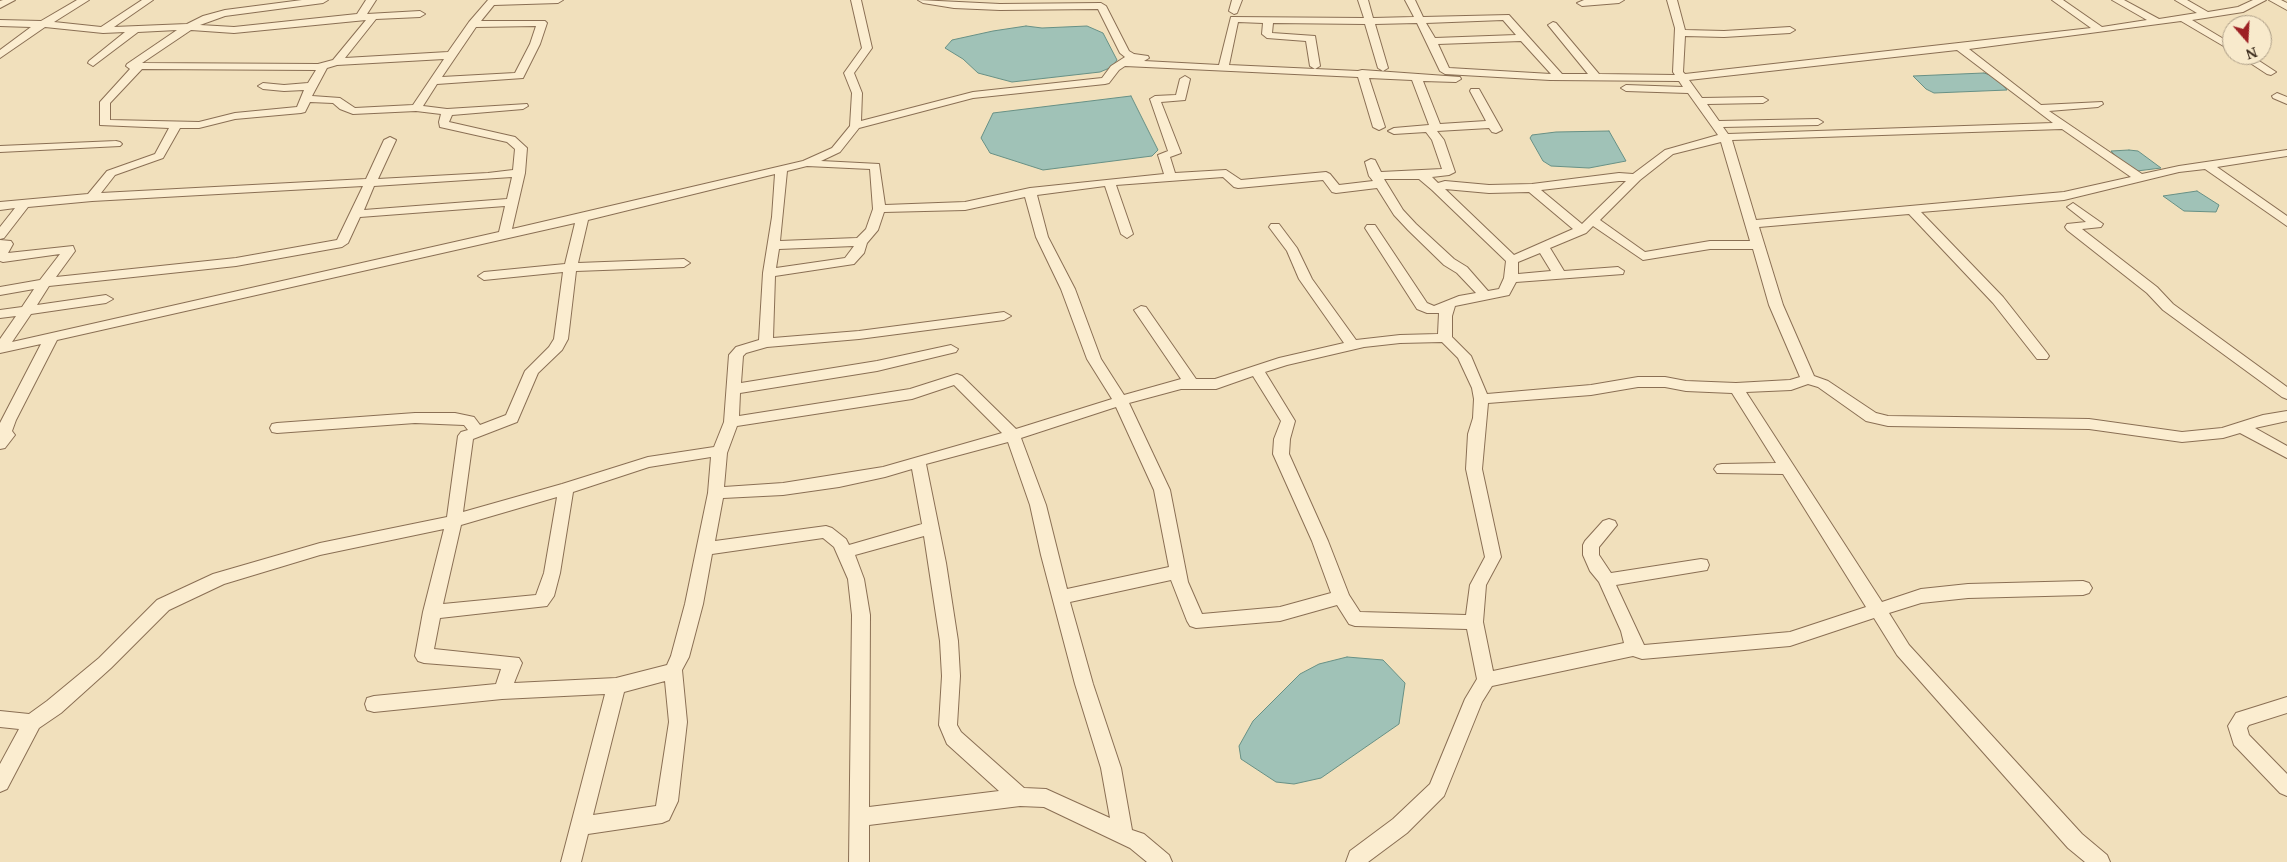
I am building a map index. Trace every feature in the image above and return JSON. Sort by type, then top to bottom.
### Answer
[{"type":"street","points":[[0,5],[10,0]]},
{"type":"street","points":[[0,55],[23,36],[84,0]]},
{"type":"street","points":[[103,30],[148,0]]},
{"type":"street","points":[[323,0],[225,13],[206,18],[189,27],[131,66],[318,66],[337,62],[452,55]]},
{"type":"street","points":[[360,17],[371,0]]},
{"type":"street","points":[[416,108],[472,24],[493,1],[558,0]]},
{"type":"street","points":[[0,349],[505,235],[807,164],[836,150],[855,126],[857,93],[849,73],[867,48],[856,0]]},
{"type":"street","points":[[923,0],[954,5],[1000,7],[1101,6],[1125,53],[1132,57],[1224,66],[1383,68],[1597,78],[1681,78],[2100,30],[2240,10],[2261,0]]},
{"type":"street","points":[[1234,11],[1237,0]]},
{"type":"street","points":[[1363,0],[1383,68]]},
{"type":"street","points":[[1410,0],[1432,41],[1445,71]]},
{"type":"street","points":[[1582,3],[1619,0]]},
{"type":"street","points":[[1672,0],[1680,33],[1678,72],[1725,137],[1776,305],[1808,379]]},
{"type":"street","points":[[2057,0],[2100,30]]},
{"type":"street","points":[[2117,0],[2158,22]]},
{"type":"street","points":[[2180,0],[2207,15]]},
{"type":"street","points":[[2274,0],[2287,7]]},
{"type":"street","points":[[0,23],[46,24],[103,30],[189,27],[238,30],[360,17],[420,14]]},
{"type":"street","points":[[337,62],[373,17]]},
{"type":"street","points":[[1224,66],[1234,19],[1420,20],[1506,17],[1559,77]]},
{"type":"street","points":[[2183,18],[2222,42]]},
{"type":"street","points":[[1268,20],[1268,34],[1270,36],[1311,38],[1315,66]]},
{"type":"street","points":[[435,81],[519,76],[535,44],[542,22],[472,24]]},
{"type":"street","points":[[1553,25],[1597,78]]},
{"type":"street","points":[[92,63],[135,29]]},
{"type":"street","points":[[1680,33],[1724,34],[1790,30]]},
{"type":"street","points":[[1432,41],[1524,38]]},
{"type":"street","points":[[1958,46],[1980,60],[2014,90],[2140,178]]},
{"type":"street","points":[[855,126],[973,95],[1105,81],[1115,68],[1132,57]]},
{"type":"street","points":[[1122,63],[1362,73],[1763,100]]},
{"type":"street","points":[[2259,65],[2271,72]]},
{"type":"street","points":[[139,66],[104,102],[104,123],[176,125],[212,123],[246,114],[301,110],[311,86],[322,68],[318,66]]},
{"type":"street","points":[[1362,73],[1378,126]]},
{"type":"street","points":[[879,209],[965,206],[1030,192],[1109,182],[1226,173],[1238,184],[1326,176],[1336,189],[1378,180],[1449,172],[1432,128],[1416,77]]},
{"type":"street","points":[[1170,178],[1164,155],[1175,153],[1155,99],[1181,98],[1185,78]]},
{"type":"street","points":[[263,86],[284,88],[311,86]]},
{"type":"street","points":[[1394,131],[1494,127],[1475,91]]},
{"type":"street","points":[[306,99],[336,100],[344,107],[354,110],[416,108],[447,112],[523,106]]},
{"type":"street","points":[[2040,108],[2098,104]]},
{"type":"street","points":[[447,112],[444,125],[501,136],[519,144],[522,153],[519,173],[505,235]]},
{"type":"street","points":[[1715,124],[1818,122]]},
{"type":"street","points":[[75,146],[79,142],[92,141],[109,123]]},
{"type":"street","points":[[92,197],[111,173],[159,156],[176,125]]},
{"type":"street","points":[[1512,260],[1587,225],[1636,178],[1669,152],[1725,137],[2065,126]]},
{"type":"street","points":[[0,291],[72,279],[236,262],[342,243],[390,140]]},
{"type":"street","points":[[0,149],[116,144]]},
{"type":"street","points":[[1751,224],[2064,196],[2207,164],[2287,153]]},
{"type":"street","points":[[1371,162],[1378,180],[1398,212],[1449,262],[1462,270],[1485,295]]},
{"type":"street","points":[[769,273],[849,260],[860,250],[861,242],[872,230],[879,209],[875,166],[807,164]]},
{"type":"street","points":[[2207,164],[2287,222]]},
{"type":"street","points":[[766,343],[769,273],[778,217],[781,170]]},
{"type":"street","points":[[0,206],[92,197],[353,182],[369,183],[488,177],[519,173]]},
{"type":"street","points":[[1371,228],[1422,306],[1427,309],[1434,310],[1448,307],[1450,304],[1464,299],[1504,292],[1511,278],[1512,260],[1436,186],[1422,175]]},
{"type":"street","points":[[1436,186],[1445,185],[1489,189],[1532,188],[1619,177],[1636,178]]},
{"type":"street","points":[[1109,182],[1126,234]]},
{"type":"street","points":[[1532,188],[1539,196],[1643,256],[1710,245],[1758,245]]},
{"type":"street","points":[[1030,192],[1042,237],[1068,289],[1094,359],[1121,402],[1162,490],[1180,582],[1196,621],[1280,614],[1342,598]]},
{"type":"street","points":[[355,214],[512,202]]},
{"type":"street","points":[[2,231],[25,203]]},
{"type":"street","points":[[2073,207],[2097,224],[2072,227],[2152,290],[2168,307],[2287,394]]},
{"type":"street","points":[[1913,211],[1998,300],[2042,356]]},
{"type":"street","points":[[502,691],[513,663],[424,656],[432,612],[454,521],[466,436],[476,430],[512,418],[532,371],[555,350],[561,339],[570,269],[582,217]]},
{"type":"street","points":[[1274,227],[1293,252],[1306,279],[1353,346]]},
{"type":"street","points":[[773,245],[861,242]]},
{"type":"street","points":[[0,244],[7,244],[1,256],[3,258],[69,249],[70,251],[44,284],[0,349]]},
{"type":"street","points":[[1543,247],[1560,275]]},
{"type":"street","points":[[484,276],[554,268],[570,269],[684,263]]},
{"type":"street","points":[[1511,278],[1618,271]]},
{"type":"street","points":[[0,314],[106,299]]},
{"type":"street","points":[[1445,338],[1445,316],[1448,307]]},
{"type":"street","points":[[1141,310],[1192,384]]},
{"type":"street","points":[[580,826],[662,814],[668,802],[678,722],[673,670],[680,657],[705,549],[716,493],[719,453],[731,422],[736,355],[741,350],[766,343],[859,334],[1004,316]]},
{"type":"street","points":[[0,444],[7,435],[4,431],[9,420],[52,337]]},
{"type":"street","points":[[716,493],[783,489],[886,472],[918,461],[1013,436],[1162,388],[1181,384],[1216,384],[1284,361],[1353,346],[1400,339],[1445,338],[1464,356],[1479,388],[1481,399],[1474,469],[1493,557],[1478,585],[1474,622],[1486,680],[1474,699],[1437,790],[1400,826],[1358,858],[1356,862]]},
{"type":"street","points":[[733,388],[877,366],[951,349]]},
{"type":"street","points":[[1256,370],[1288,421],[1282,438],[1281,454],[1320,541],[1342,598],[1355,619],[1474,622]]},
{"type":"street","points":[[731,422],[912,394],[957,379],[1013,436],[1038,505],[1060,597],[1084,684],[1112,768],[1122,836]]},
{"type":"street","points":[[1481,399],[1591,390],[1638,382],[1665,382],[1686,386],[1736,388],[1791,385],[1808,379],[1823,384],[1871,417],[1888,421],[2089,424],[2182,437],[2223,433],[2263,420],[2287,416]]},
{"type":"street","points":[[1736,388],[1903,650],[2075,841],[2100,862]]},
{"type":"street","points":[[277,428],[415,418],[455,418],[469,421],[476,430]]},
{"type":"street","points":[[2242,427],[2287,453]]},
{"type":"street","points":[[0,783],[32,722],[54,707],[104,663],[163,605],[219,579],[311,552],[454,521],[566,489],[648,462],[719,453]]},
{"type":"street","points":[[918,461],[931,528],[950,658],[951,676],[948,725],[954,738],[1020,797]]},
{"type":"street","points":[[1722,469],[1787,468]]},
{"type":"street","points":[[432,612],[541,600],[545,596],[552,573],[566,489]]},
{"type":"street","points":[[1609,525],[1591,544],[1591,555],[1596,566],[1607,580],[1608,587],[1630,632],[1634,648]]},
{"type":"street","points":[[845,552],[931,528]]},
{"type":"street","points":[[705,549],[826,532],[840,543],[845,552],[856,579],[861,615],[858,862]]},
{"type":"street","points":[[1607,580],[1701,565]]},
{"type":"street","points":[[1060,597],[1178,572]]},
{"type":"street","points":[[1486,680],[1634,648],[1642,652],[1790,639],[1921,596],[1968,590],[2083,588]]},
{"type":"street","points":[[374,704],[502,691],[616,686],[662,675],[673,670]]},
{"type":"street","points":[[571,862],[616,686]]},
{"type":"street","points":[[2286,707],[2243,719],[2237,726],[2241,739],[2287,787]]},
{"type":"street","points":[[0,719],[32,722]]},
{"type":"street","points":[[858,817],[1020,797],[1046,798],[1122,836],[1137,841],[1162,862]]},
{"type":"water","points":[[1026,26],[1042,28],[1087,26],[1103,33],[1117,60],[1112,67],[1100,72],[1012,82],[978,73],[963,59],[945,48],[952,40]]},
{"type":"water","points":[[1984,73],[1996,77],[2007,90],[1934,93],[1926,89],[1913,76]]},
{"type":"water","points":[[1131,96],[1158,150],[1152,156],[1043,170],[990,153],[981,138],[993,113]]},
{"type":"water","points":[[1609,131],[1626,161],[1589,168],[1551,166],[1543,161],[1530,138],[1532,135],[1556,132]]},
{"type":"water","points":[[2111,151],[2138,151],[2161,168],[2137,171],[2121,162]]},
{"type":"water","points":[[2197,191],[2219,205],[2216,212],[2184,211],[2163,196]]},
{"type":"water","points":[[1347,657],[1383,660],[1405,683],[1399,724],[1321,778],[1294,784],[1276,782],[1241,759],[1239,746],[1253,721],[1300,674],[1319,664]]}]
